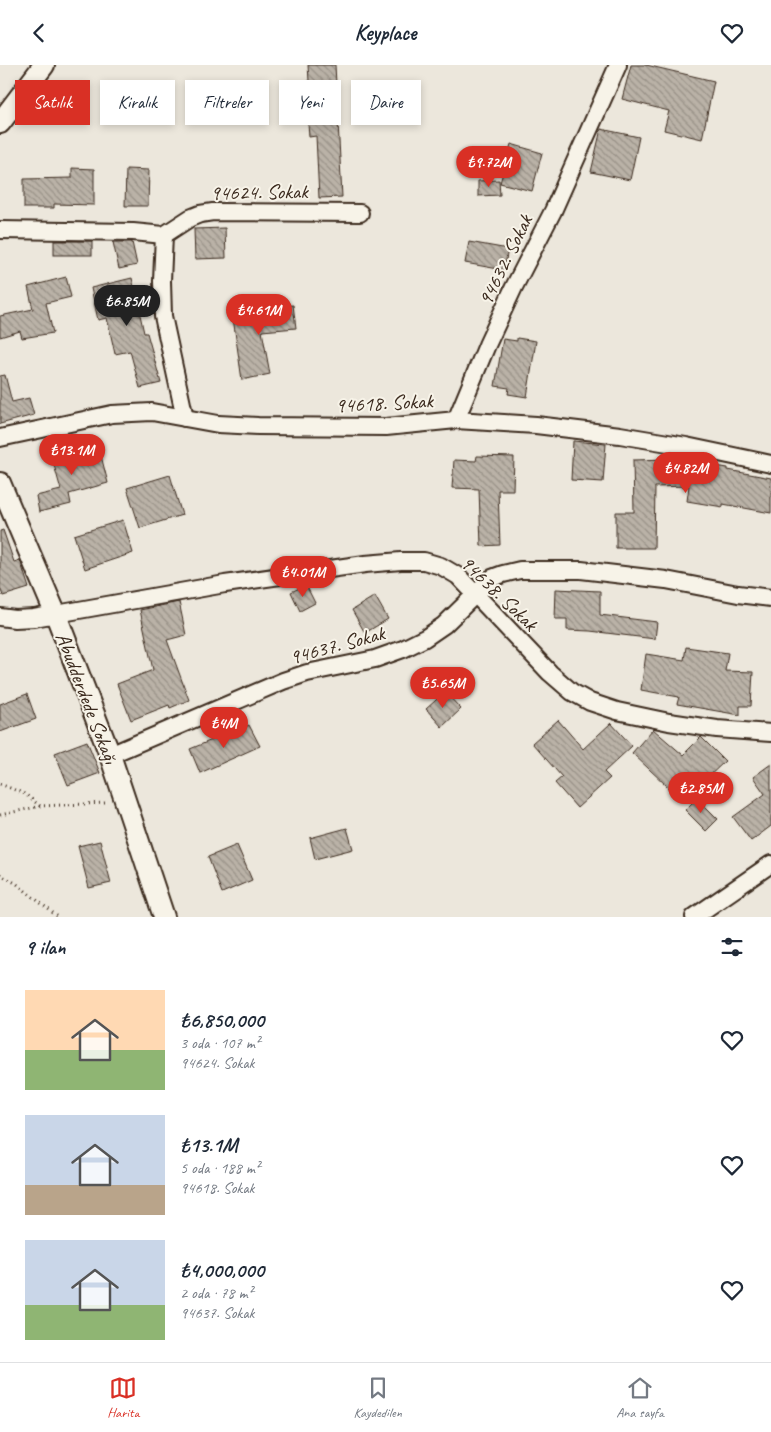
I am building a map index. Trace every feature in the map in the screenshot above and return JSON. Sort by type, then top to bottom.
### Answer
[{"type":"street","points":[[0,123],[44,65]]},
{"type":"street","name":"94632. Sokak","points":[[456,420],[491,337],[553,211],[618,65]]},
{"type":"street","name":"94624. Sokak","points":[[164,235],[190,218],[213,212],[360,213]]},
{"type":"street","points":[[0,230],[133,232],[164,235],[162,281],[164,316],[185,418]]},
{"type":"street","name":"94618. Sokak","points":[[0,438],[112,414],[152,412],[218,424],[322,427],[386,427],[456,420],[536,425],[620,435],[686,446],[771,464]]},
{"type":"street","name":"Abudderdede Sokağı","points":[[0,483],[56,615],[110,755],[164,917]]},
{"type":"street","name":"94638. Sokak","points":[[0,617],[15,619],[56,615],[225,584],[365,564],[424,561],[441,566],[458,576],[550,673],[572,692],[590,702],[617,711],[669,722],[717,729],[771,733]]},
{"type":"street","name":"94637. Sokak","points":[[110,755],[283,681],[307,673],[375,659],[403,649],[425,638],[444,625],[492,578],[503,574],[520,570],[581,570],[666,580],[738,595],[771,598]]},
{"type":"street","points":[[694,917],[771,864]]},
{"type":"path","points":[[0,784],[25,794],[41,806]]},
{"type":"path","points":[[0,815],[41,806],[124,801]]},
{"type":"path","points":[[0,874],[17,884],[58,917]]},
{"type":"building","points":[[308,65],[335,65],[336,80],[309,80]]},
{"type":"building","points":[[631,65],[646,65],[714,81],[702,139],[664,130],[669,111],[622,99]]},
{"type":"building","points":[[308,125],[338,125],[342,197],[319,198],[316,136],[309,137]]},
{"type":"building","points":[[601,129],[639,137],[630,180],[591,172]]},
{"type":"building","points":[[511,144],[542,153],[532,191],[500,183]]},
{"type":"building","points":[[72,168],[94,169],[94,205],[54,204],[54,208],[24,208],[24,179],[72,178]]},
{"type":"building","points":[[126,169],[149,170],[148,206],[125,206]]},
{"type":"building","points":[[499,180],[500,195],[478,196],[478,181]]},
{"type":"building","points":[[225,228],[226,258],[195,259],[194,229]]},
{"type":"building","points":[[54,241],[92,241],[92,255],[54,255]]},
{"type":"building","points":[[113,242],[132,242],[137,265],[119,269]]},
{"type":"building","points":[[469,242],[508,249],[504,270],[465,263]]},
{"type":"building","points":[[66,277],[71,297],[46,303],[53,333],[22,338],[20,331],[0,337],[0,316],[33,309],[28,287]]},
{"type":"building","points":[[132,278],[144,333],[147,333],[161,383],[140,388],[130,351],[115,354],[107,318],[98,320],[91,288]]},
{"type":"building","points":[[293,305],[296,328],[262,331],[270,374],[242,380],[232,311]]},
{"type":"building","points":[[517,338],[536,341],[527,397],[508,394],[509,388],[495,386],[503,339],[517,341]]},
{"type":"building","points":[[5,375],[12,402],[29,398],[34,415],[0,424],[0,376]]},
{"type":"building","points":[[68,441],[73,460],[100,452],[108,483],[69,494],[71,504],[39,512],[36,496],[61,490],[49,447]]},
{"type":"building","points":[[573,441],[606,444],[603,482],[571,480]]},
{"type":"building","points":[[477,456],[514,457],[513,490],[498,490],[500,545],[481,546],[479,489],[452,488],[454,460],[476,461]]},
{"type":"building","points":[[671,459],[728,468],[728,470],[771,478],[771,513],[723,504],[723,507],[687,501],[689,486],[655,487],[654,548],[616,548],[616,512],[634,512],[633,460]]},
{"type":"building","points":[[170,475],[182,515],[140,528],[127,488]]},
{"type":"building","points":[[123,520],[133,553],[85,569],[74,535]]},
{"type":"building","points":[[3,530],[14,562],[20,560],[29,588],[3,596],[0,588],[0,531]]},
{"type":"building","points":[[306,585],[315,603],[300,611],[291,592]]},
{"type":"building","points":[[556,589],[600,591],[600,615],[657,622],[655,639],[567,630],[567,619],[555,619]]},
{"type":"building","points":[[375,596],[388,619],[365,633],[352,610]]},
{"type":"building","points":[[179,602],[186,635],[167,640],[189,700],[170,708],[169,705],[131,720],[117,684],[153,670],[140,610]]},
{"type":"building","points":[[686,647],[728,653],[725,671],[753,672],[751,706],[740,706],[740,715],[677,704],[679,697],[641,690],[646,654],[684,660]]},
{"type":"building","points":[[445,692],[461,709],[442,727],[426,709]]},
{"type":"building","points":[[27,694],[36,719],[0,732],[0,704]]},
{"type":"building","points":[[558,720],[583,749],[611,723],[632,746],[604,772],[610,778],[577,808],[555,783],[562,777],[532,743]]},
{"type":"building","points":[[249,725],[260,746],[200,773],[190,749]]},
{"type":"building","points":[[653,729],[683,755],[701,737],[725,761],[683,801],[632,753]]},
{"type":"building","points":[[87,741],[100,773],[68,785],[55,753]]},
{"type":"building","points":[[771,764],[771,826],[751,841],[733,817],[765,794],[753,777]]},
{"type":"building","points":[[697,798],[718,819],[706,831],[685,810]]},
{"type":"building","points":[[347,828],[353,849],[315,859],[310,838]]},
{"type":"building","points":[[100,841],[111,883],[89,888],[78,846]]},
{"type":"building","points":[[237,845],[252,880],[222,893],[208,857]]}]
